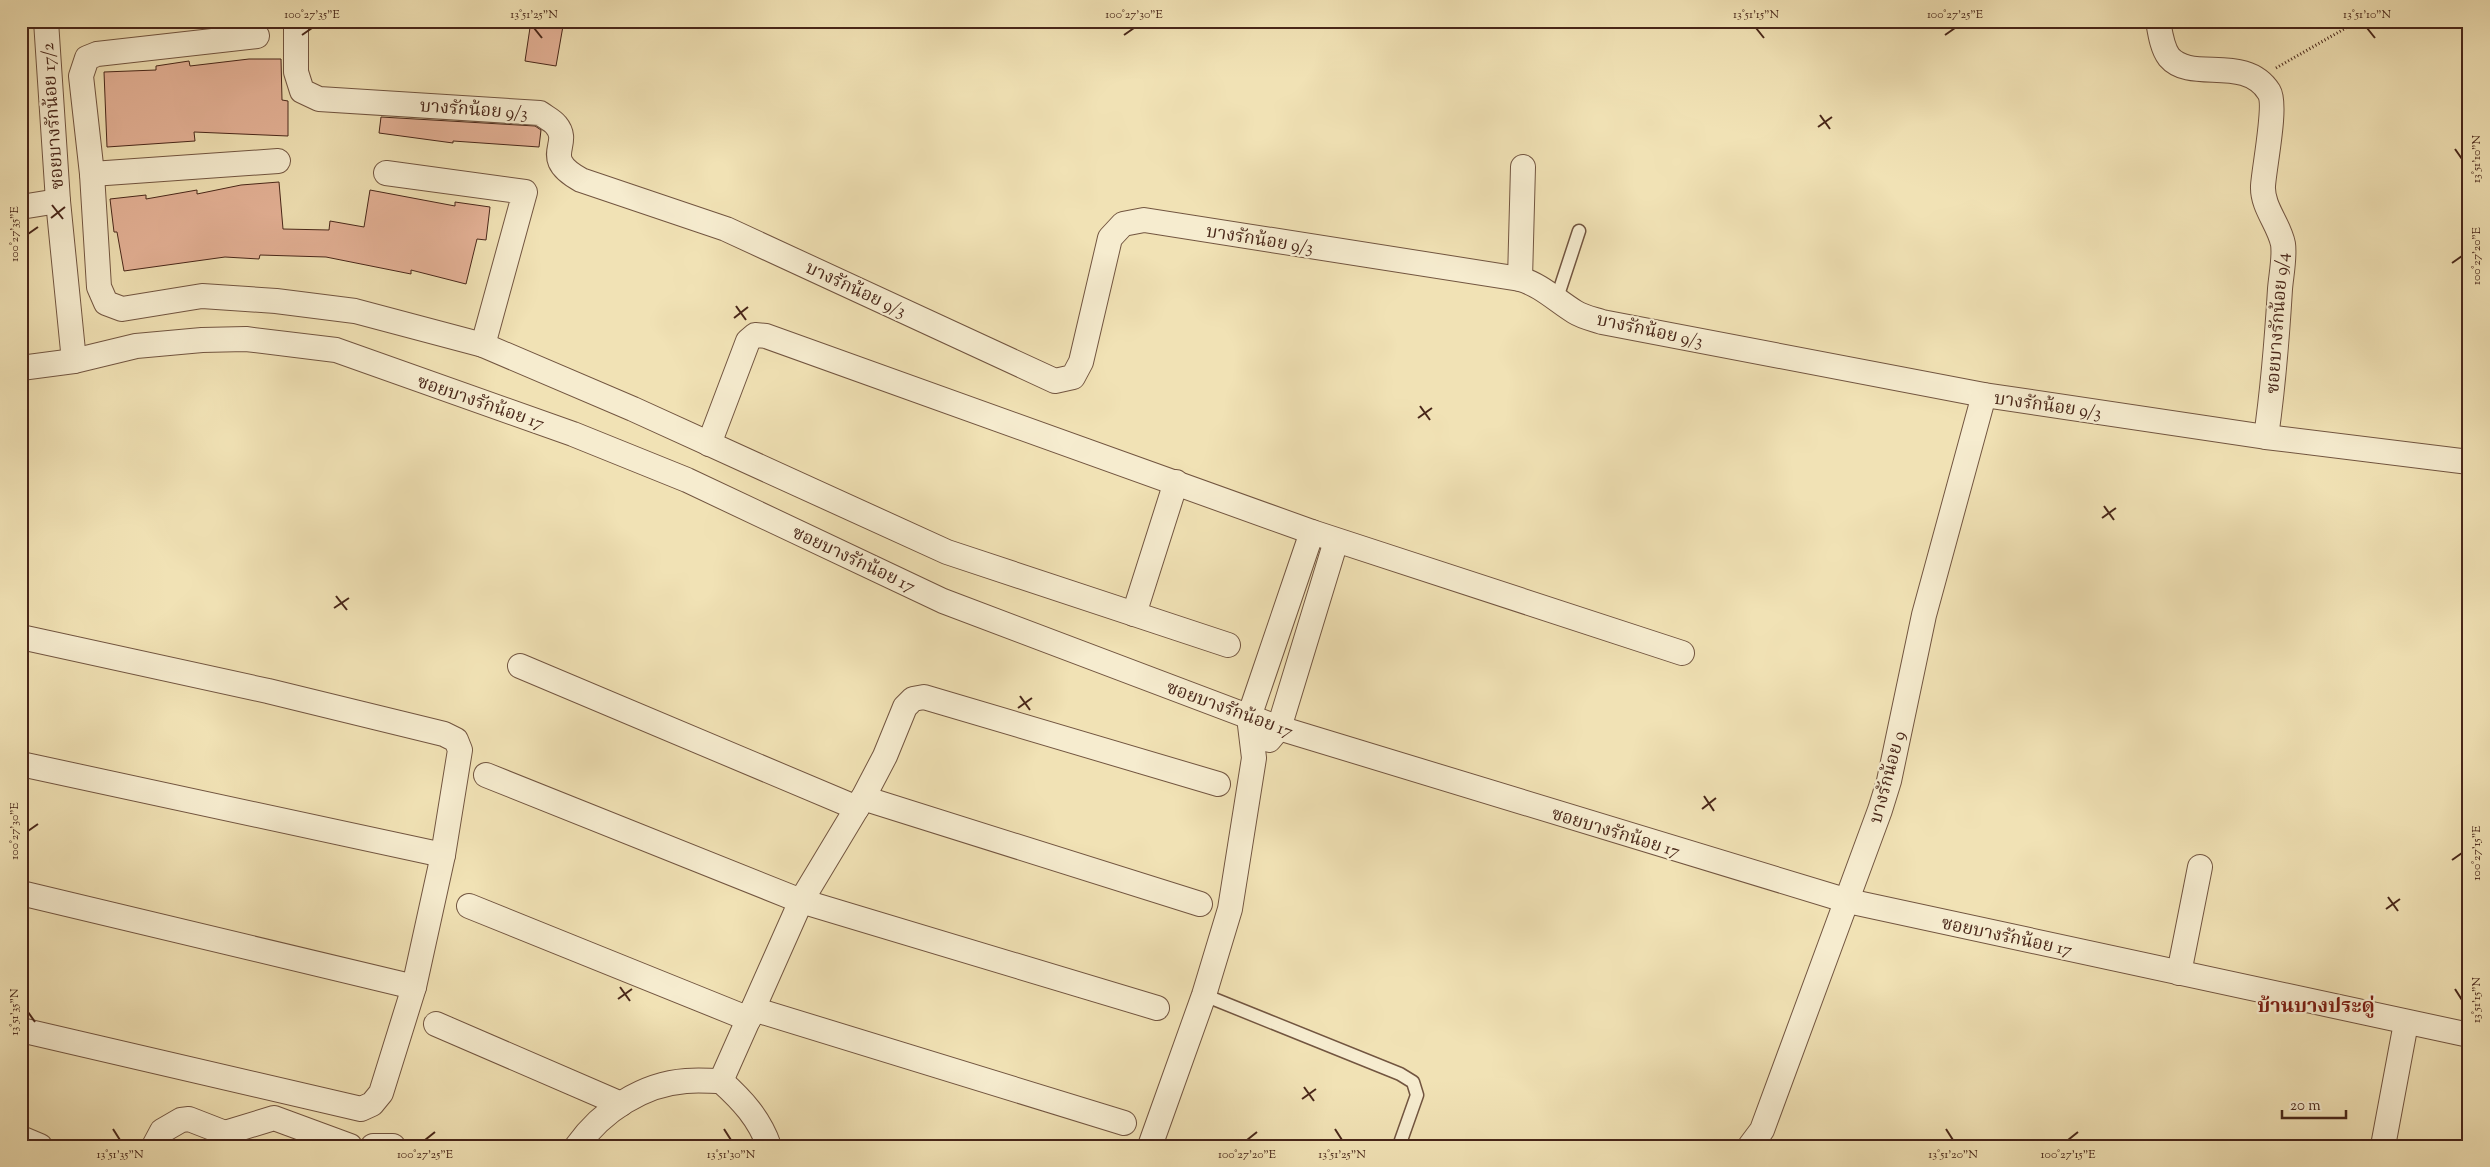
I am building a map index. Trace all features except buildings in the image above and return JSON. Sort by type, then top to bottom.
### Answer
[{"type":"street","name":"ซอยบางรักน้อย 17/2","points":[[46,21],[58,201],[74,361]]},
{"type":"street","name":"บางรักน้อย 9/3","points":[[296,21],[296,72],[302,90],[319,99],[540,113],[557,126],[561,142],[558,157],[565,171],[581,180],[726,229],[1055,381],[1073,377],[1081,362],[1110,238],[1122,224],[1144,220],[1520,279],[1528,281],[1557,298],[1577,313],[1602,322],[1984,395],[2266,437],[2469,462]]},
{"type":"street","points":[[2160,30],[2170,58],[2186,67],[2238,71],[2258,78]]},
{"type":"street","points":[[257,36],[97,54],[87,58],[81,76],[92,174],[99,287],[106,303],[122,309],[202,296],[276,301],[355,311],[483,345],[709,444],[947,552],[1228,645]]},
{"type":"street","name":"ซอยบางรักน้อย 9/4","points":[[2258,78],[2271,94],[2271,121],[2263,189],[2270,213],[2283,244],[2275,372],[2266,437]]},
{"type":"street","points":[[92,174],[278,161]]},
{"type":"street","points":[[1520,279],[1523,167]]},
{"type":"street","points":[[386,172],[525,192],[483,345]]},
{"type":"street","points":[[21,207],[58,201]]},
{"type":"street","points":[[709,444],[748,341],[756,335],[766,336],[1336,541],[1682,654]]},
{"type":"street","name":"ซอยบางรักน้อย 17","points":[[21,368],[74,361],[136,346],[202,340],[246,338],[336,350],[590,441],[687,480],[943,601],[1279,728],[1848,901],[2406,1023],[2469,1035]]},
{"type":"street","name":"บางรักน้อย 9","points":[[1750,1146],[1762,1130],[1848,901],[1889,781],[1924,614],[1984,395]]},
{"type":"street","points":[[1134,614],[1176,482]]},
{"type":"street","points":[[1150,1146],[1204,994],[1230,908],[1254,758],[1249,718],[1312,532]]},
{"type":"street","points":[[1254,758],[1279,728],[1336,541]]},
{"type":"street","points":[[21,637],[268,691],[444,734],[456,740],[460,750],[443,855],[414,986],[380,1093],[372,1104],[361,1109],[21,1030]]},
{"type":"street","points":[[520,666],[860,803],[1200,904]]},
{"type":"street","points":[[721,1081],[801,901],[860,803],[885,756],[905,707],[913,699],[924,697],[1218,784]]},
{"type":"street","points":[[21,764],[443,855]]},
{"type":"street","points":[[486,775],[801,901],[1156,1008]]},
{"type":"street","points":[[2179,974],[2200,867]]},
{"type":"street","points":[[21,893],[414,986]]},
{"type":"street","points":[[470,906],[751,1014],[1124,1123]]},
{"type":"street","points":[[2383,1146],[2406,1023]]},
{"type":"street","points":[[436,1024],[621,1104]]},
{"type":"street","points":[[577,1146],[608,1112],[653,1088],[686,1081],[721,1081],[746,1104],[764,1130],[769,1146]]},
{"type":"street","points":[[154,1146],[162,1131],[180,1120],[189,1119],[225,1133],[274,1118],[350,1146]]},
{"type":"street","points":[[21,1138],[40,1146]]},
{"type":"street","points":[[373,1146],[393,1146]]},
{"type":"lane","points":[[1557,298],[1579,231]]},
{"type":"lane","points":[[1204,994],[1400,1074],[1413,1082],[1417,1095],[1399,1146]]},
{"type":"path","points":[[2258,78],[2358,21]]},
{"type":"district","name":"บ้านบางประดู่","points":[[2316,1005]]}]
